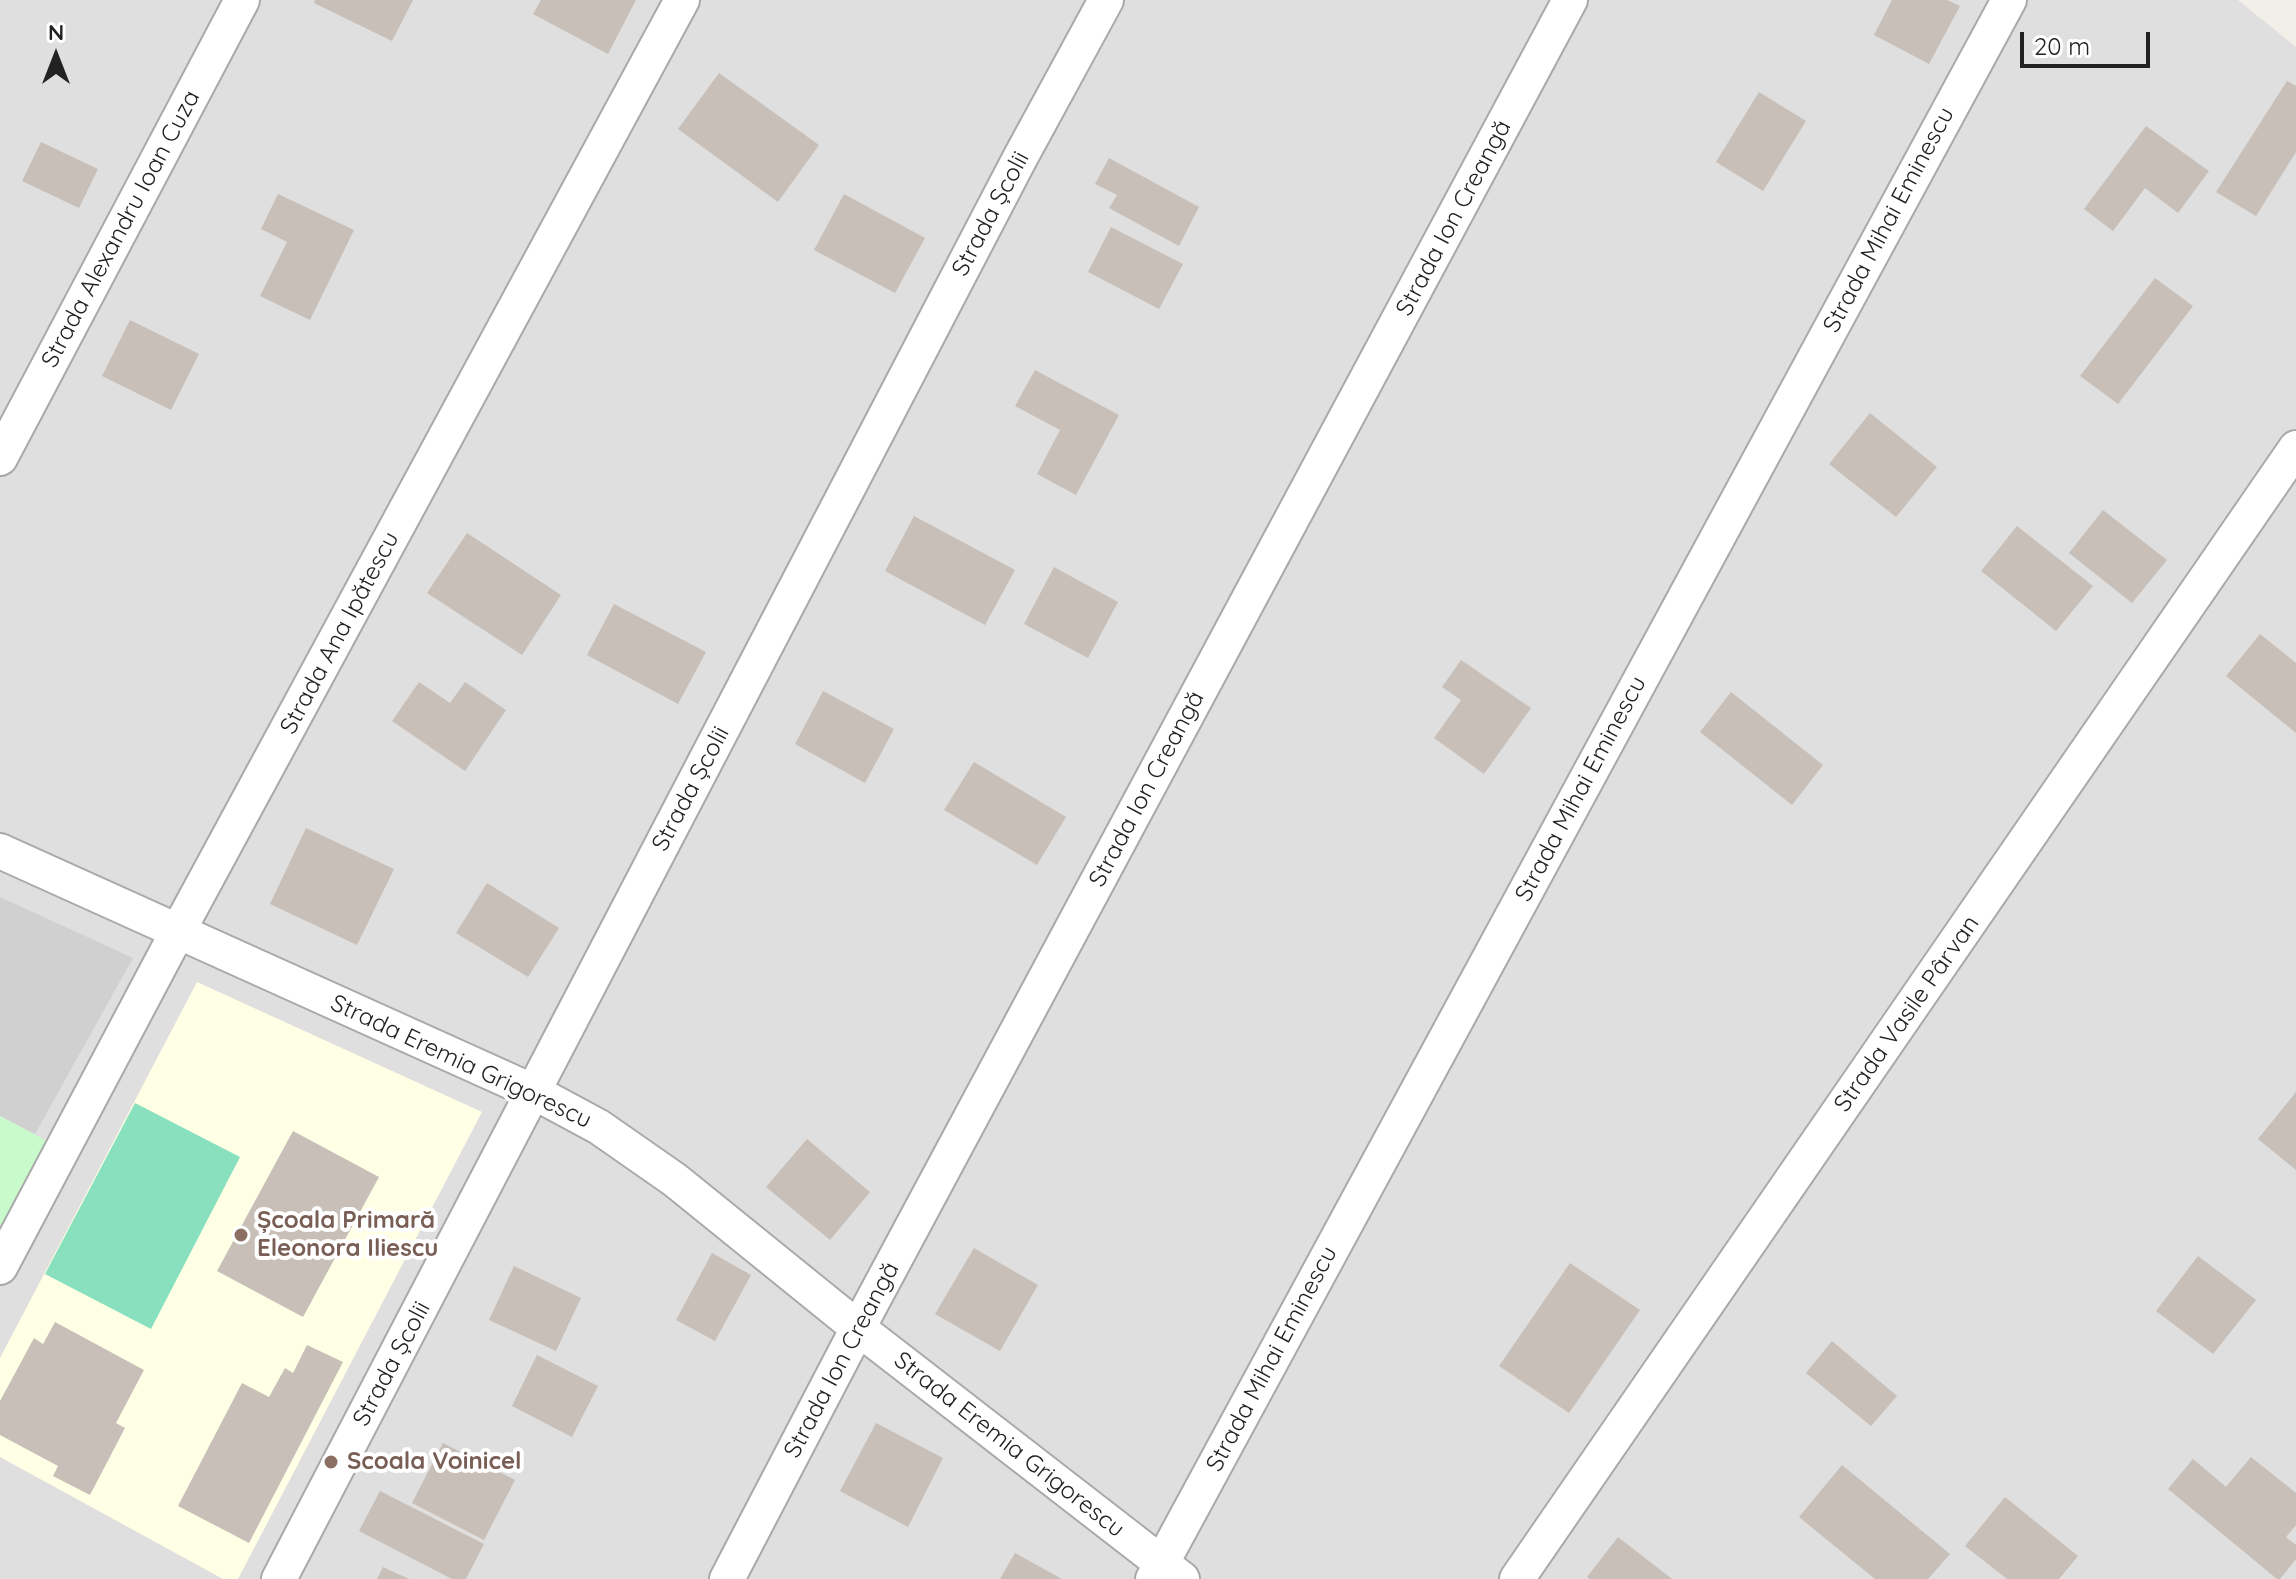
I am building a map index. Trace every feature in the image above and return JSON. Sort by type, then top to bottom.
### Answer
[{"type":"street","name":"Strada Alexandru Ioan Cuza","points":[[0,458],[242,0]]},
{"type":"street","name":"Strada Ana Ipătescu","points":[[0,1267],[178,931],[682,0]]},
{"type":"street","name":"Strada Școlii","points":[[279,1579],[1020,158],[1106,0]]},
{"type":"street","name":"Strada Ion Creangă","points":[[727,1579],[858,1328],[1570,0]]},
{"type":"street","name":"Strada Mihai Eminescu","points":[[1165,1574],[2009,0]]},
{"type":"street","name":"Strada Vasile Pârvan","points":[[1517,1579],[2296,448]]},
{"type":"street","name":"Strada Eremia Grigorescu","points":[[0,851],[534,1092],[599,1127],[675,1180],[1165,1574]]},
{"type":"shaded area","points":[[0,0],[2238,0],[2296,47],[2296,1579],[0,1579]]},
{"type":"shaded area","points":[[0,897],[133,958],[35,1134],[0,1116]]},
{"type":"shaded area","name":"Școala Primară Eleonora Iliescu","points":[[197,982],[482,1112],[238,1579],[223,1579],[0,1457],[0,1358]]},
{"type":"green space","points":[[135,1103],[240,1157],[151,1329],[45,1274]]},
{"type":"green space","points":[[0,1116],[62,1149],[0,1267]]},
{"type":"building","points":[[315,0],[413,0],[392,41],[314,3]]},
{"type":"building","points":[[541,0],[636,0],[608,54],[533,14]]},
{"type":"building","points":[[1892,0],[1947,0],[1960,6],[1929,64],[1874,35]]},
{"type":"building","points":[[719,73],[819,145],[778,202],[678,129]]},
{"type":"building","points":[[2287,81],[2296,86],[2296,152],[2256,216],[2216,192]]},
{"type":"building","points":[[1759,92],[1806,121],[1763,191],[1716,162]]},
{"type":"building","points":[[2146,126],[2209,171],[2178,213],[2145,188],[2113,231],[2084,209]]},
{"type":"building","points":[[41,142],[98,169],[79,208],[22,181]]},
{"type":"building","points":[[1109,158],[1199,207],[1179,246],[1109,208],[1117,195],[1095,184]]},
{"type":"building","points":[[278,194],[354,230],[310,320],[260,296],[287,242],[261,229]]},
{"type":"building","points":[[844,194],[925,238],[895,293],[814,250]]},
{"type":"building","points":[[1111,227],[1183,264],[1159,309],[1088,272]]},
{"type":"building","points":[[2155,278],[2193,306],[2118,404],[2080,376]]},
{"type":"building","points":[[130,320],[199,354],[171,410],[102,376]]},
{"type":"building","points":[[1035,370],[1119,415],[1076,495],[1037,474],[1060,430],[1015,406]]},
{"type":"building","points":[[1870,413],[1937,467],[1896,517],[1829,464]]},
{"type":"building","points":[[2103,510],[2167,560],[2132,603],[2069,553]]},
{"type":"building","points":[[914,516],[1015,570],[985,625],[885,571]]},
{"type":"building","points":[[2017,526],[2093,586],[2056,631],[1981,571]]},
{"type":"building","points":[[467,533],[561,595],[522,655],[427,593]]},
{"type":"building","points":[[1054,567],[1118,602],[1088,658],[1024,624]]},
{"type":"building","points":[[614,604],[706,652],[678,704],[587,655]]},
{"type":"building","points":[[2260,634],[2296,663],[2296,733],[2226,676]]},
{"type":"building","points":[[1461,660],[1531,708],[1484,774],[1434,738],[1461,700],[1442,687]]},
{"type":"building","points":[[419,682],[450,703],[465,682],[506,710],[465,771],[392,721]]},
{"type":"building","points":[[823,691],[894,729],[865,783],[795,744]]},
{"type":"building","points":[[1731,692],[1823,765],[1792,805],[1700,732]]},
{"type":"building","points":[[974,762],[1066,817],[1037,865],[944,810]]},
{"type":"building","points":[[306,828],[394,869],[357,945],[270,904]]},
{"type":"building","points":[[487,883],[559,928],[528,977],[456,933]]},
{"type":"building","points":[[2296,1092],[2296,1170],[2258,1139]]},
{"type":"building","points":[[293,1131],[379,1177],[303,1317],[217,1271]]},
{"type":"building","points":[[807,1139],[870,1192],[830,1240],[766,1187]]},
{"type":"building","points":[[974,1248],[1038,1285],[1000,1351],[935,1314]]},
{"type":"building","points":[[712,1253],[751,1275],[715,1341],[676,1320]]},
{"type":"building","points":[[2198,1256],[2256,1300],[2213,1354],[2156,1311]]},
{"type":"building","points":[[1570,1263],[1640,1310],[1569,1413],[1499,1366]]},
{"type":"building","points":[[514,1266],[581,1298],[556,1351],[489,1320]]},
{"type":"building","points":[[55,1322],[144,1370],[116,1423],[125,1428],[90,1495],[53,1476],[58,1466],[0,1435],[0,1401],[34,1338],[43,1344]]},
{"type":"building","points":[[1832,1341],[1897,1396],[1871,1426],[1806,1373]]},
{"type":"building","points":[[307,1345],[343,1362],[249,1543],[178,1506],[242,1383],[269,1397],[285,1368],[293,1373]]},
{"type":"building","points":[[537,1355],[598,1386],[572,1437],[512,1406]]},
{"type":"building","points":[[876,1423],[943,1458],[908,1527],[840,1491]]},
{"type":"building","points":[[443,1443],[515,1480],[484,1540],[412,1503]]},
{"type":"building","points":[[2251,1457],[2296,1493],[2296,1525],[2286,1537],[2296,1545],[2296,1559],[2280,1579],[2168,1489],[2193,1459],[2226,1487]]},
{"type":"building","points":[[1842,1465],[1950,1554],[1928,1579],[1875,1579],[1799,1517]]},
{"type":"building","points":[[380,1491],[484,1544],[466,1579],[452,1579],[359,1531]]},
{"type":"building","points":[[2005,1497],[2078,1556],[2059,1579],[2007,1579],[1965,1546]]},
{"type":"building","points":[[1618,1537],[1672,1579],[1587,1577]]},
{"type":"building","points":[[1015,1553],[1062,1579],[1000,1579]]},
{"type":"building","points":[[383,1567],[409,1579],[377,1579]]},
{"type":"place","name":"Școala Primară Eleonora Iliescu","points":[[241,1235]]},
{"type":"place","name":"Scoala Voinicel","points":[[331,1462]]}]
